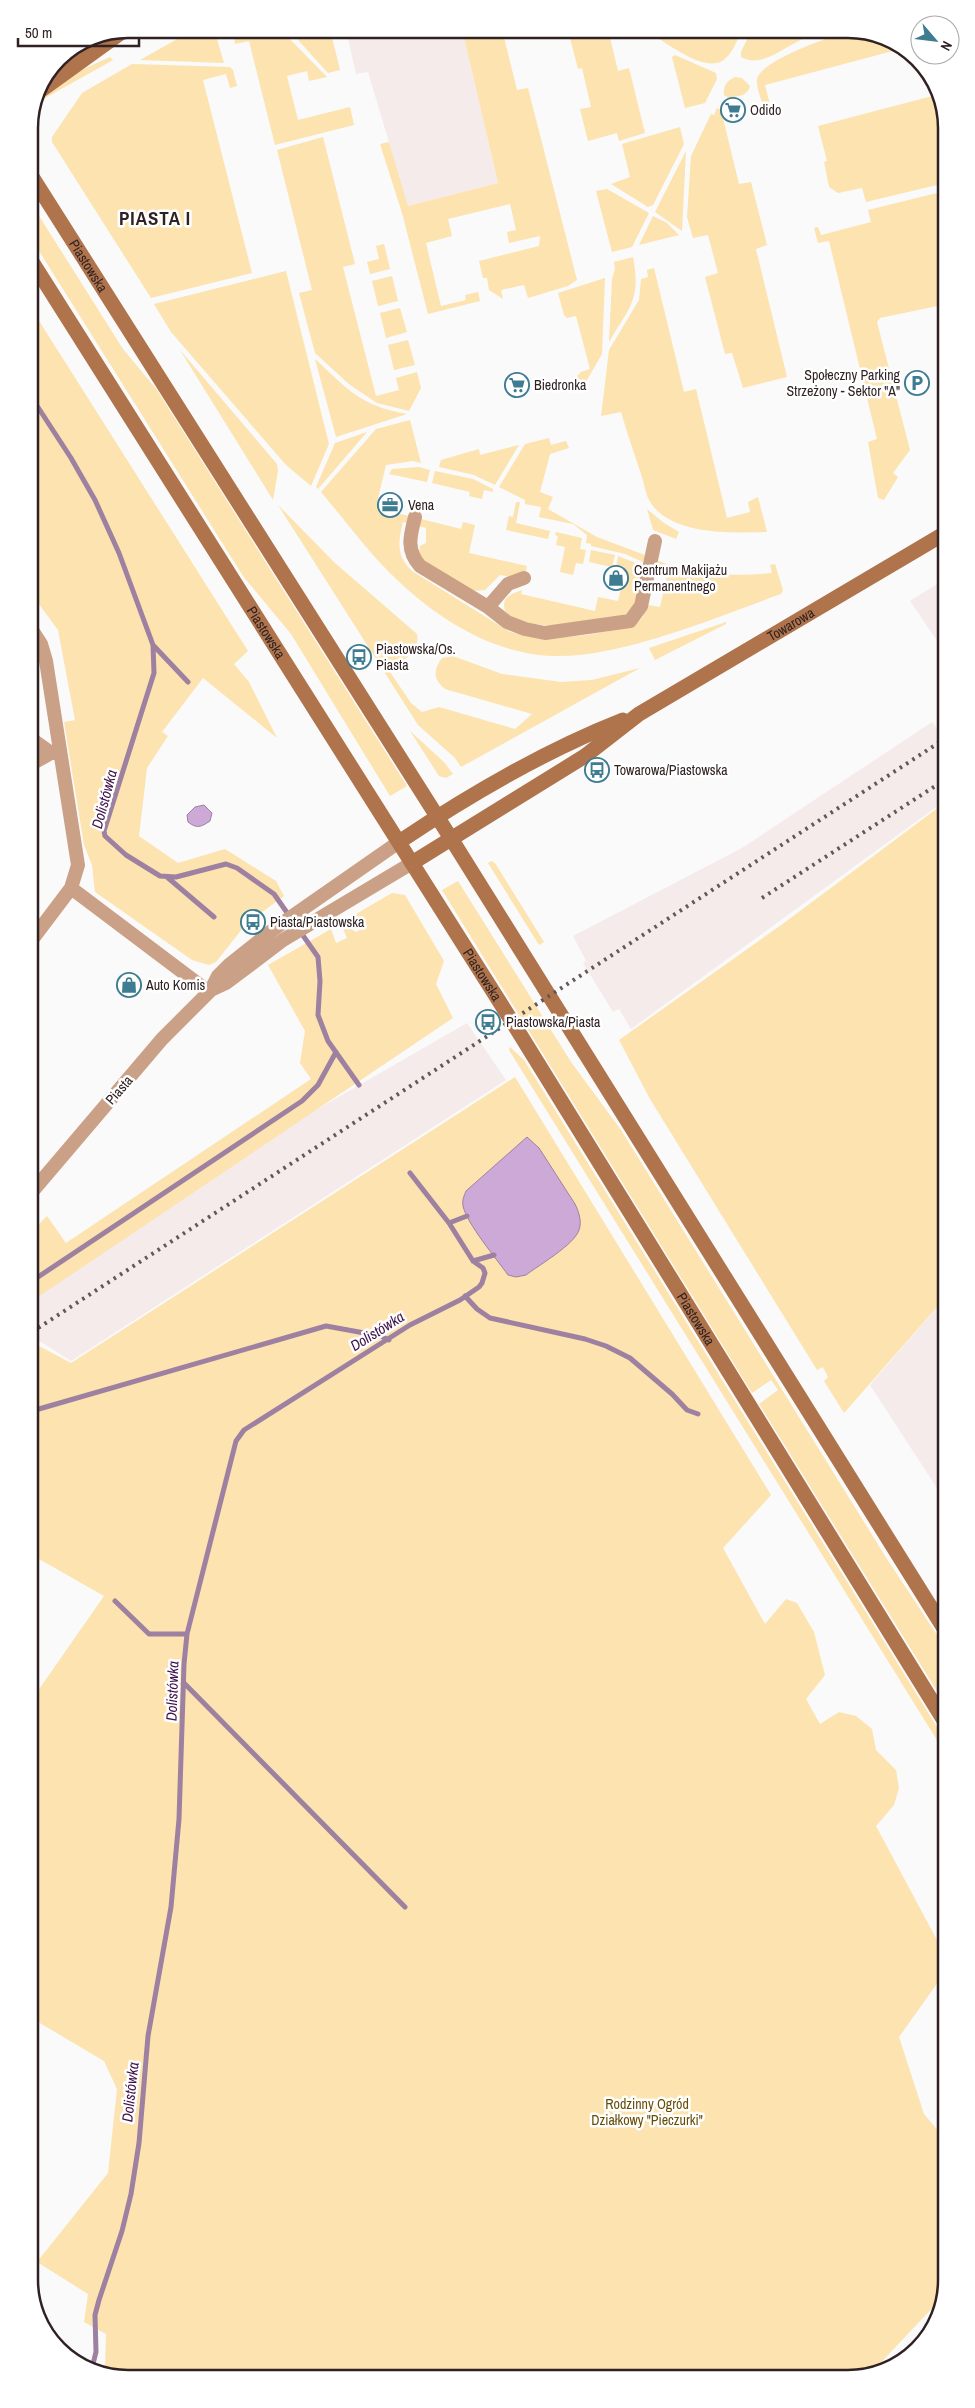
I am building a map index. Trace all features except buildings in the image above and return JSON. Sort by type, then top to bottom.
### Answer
[{"type":"main road","points":[[49,85],[113,39]]},
{"type":"main road","points":[[79,52],[101,42]]},
{"type":"main road","name":"Piastowska","points":[[38,186],[437,816],[938,1619]]},
{"type":"main road","name":"Piastowska","points":[[38,271],[412,863],[938,1711]]},
{"type":"main road","name":"Towarowa","points":[[412,863],[585,756],[639,714],[938,537]]},
{"type":"main road","name":"Towarowa","points":[[398,842],[437,816],[514,772],[589,734],[639,714]]},
{"type":"main road","points":[[514,772],[514,788],[525,794]]},
{"type":"street","points":[[415,517],[410,548],[420,566],[488,607],[507,622],[525,629],[546,633],[630,621],[641,606],[655,541]]},
{"type":"street","points":[[488,607],[508,584],[524,578]]},
{"type":"street","points":[[38,639],[46,661],[55,753],[78,865],[71,888],[38,932]]},
{"type":"street","points":[[38,743],[55,753]]},
{"type":"street","points":[[38,761],[55,753]]},
{"type":"street","name":"Piasta","points":[[38,1185],[162,1039],[210,991],[226,983],[304,908],[398,842]]},
{"type":"street","name":"Piasta","points":[[278,935],[314,921],[412,863]]},
{"type":"street","points":[[71,888],[210,991]]},
{"type":"shaded area","points":[[348,38],[464,38],[498,183],[408,206],[368,72],[356,74]]},
{"type":"shaded area","points":[[938,584],[938,642],[910,601]]},
{"type":"shaded area","points":[[932,722],[938,730],[938,806],[631,1029],[619,1009],[613,1012],[583,963],[586,961],[573,936],[742,848]]},
{"type":"shaded area","points":[[204,805],[212,813],[210,821],[199,826],[194,826],[188,822],[187,815],[195,807]]},
{"type":"shaded area","points":[[467,1023],[506,1080],[71,1361],[38,1342],[38,1292],[283,1129]]},
{"type":"shaded area","points":[[527,1137],[539,1148],[575,1204],[580,1224],[576,1236],[556,1254],[526,1275],[516,1277],[508,1275],[470,1222],[463,1206],[463,1198],[466,1191]]},
{"type":"shaded area","points":[[938,1306],[938,1490],[870,1385]]},
{"type":"green space","points":[[179,38],[217,38],[224,63],[140,60]]},
{"type":"green space","points":[[234,38],[289,38],[327,77],[309,81],[307,71],[287,76],[298,120],[350,107],[354,125],[275,145],[249,41],[235,44]]},
{"type":"green space","points":[[296,38],[332,38],[340,70],[328,73]]},
{"type":"green space","points":[[464,38],[504,38],[517,90],[528,88],[577,280],[568,286],[528,298],[524,285],[501,290],[503,299],[489,290],[487,278],[483,278],[479,261],[539,246],[540,236],[509,243],[507,232],[516,230],[510,204],[448,219],[452,236],[426,243],[441,306],[466,300],[465,295],[478,292],[480,301],[428,314],[402,213],[380,144],[389,142],[408,206],[498,183]]},
{"type":"green space","points":[[570,38],[610,38],[618,71],[629,68],[645,133],[619,141],[617,133],[588,141],[580,109],[591,107],[582,68],[578,69]]},
{"type":"green space","points":[[657,38],[738,38],[727,57],[719,62],[700,62]]},
{"type":"green space","points":[[748,38],[805,38],[773,55],[757,60],[741,57],[741,52]]},
{"type":"green space","points":[[829,38],[853,38],[876,42],[893,51],[765,85],[771,108],[763,106],[757,82],[762,71],[785,56]]},
{"type":"green space","points":[[675,55],[716,73],[717,79],[705,103],[685,108],[672,57]]},
{"type":"green space","points":[[110,57],[113,60],[42,100],[42,99],[75,73]]},
{"type":"green space","points":[[132,64],[230,67],[233,70],[237,86],[230,88],[226,74],[203,80],[252,273],[151,298],[52,142],[52,137],[82,93]]},
{"type":"green space","points":[[735,77],[742,78],[750,86],[743,95],[729,98],[724,95],[724,89],[728,82]]},
{"type":"green space","points":[[932,96],[938,128],[938,185],[866,202],[862,188],[838,193],[829,187],[824,162],[827,161],[818,126]]},
{"type":"green space","points":[[717,108],[721,110],[739,184],[751,182],[767,245],[756,249],[787,377],[743,388],[732,353],[725,354],[705,277],[718,273],[708,235],[693,238],[687,217],[691,156],[711,114],[714,115]]},
{"type":"green space","points":[[680,127],[684,144],[653,205],[648,207],[611,184],[630,177],[622,144]]},
{"type":"green space","points":[[323,137],[355,264],[343,267],[376,396],[399,390],[396,378],[417,372],[421,388],[409,411],[377,403],[350,385],[315,353],[299,293],[312,290],[277,150]]},
{"type":"green space","points":[[686,151],[682,231],[655,212]]},
{"type":"green space","points":[[607,189],[649,213],[632,247],[612,252],[596,191]]},
{"type":"green space","points":[[938,193],[938,306],[880,318],[877,322],[910,450],[893,473],[898,477],[884,500],[878,498],[868,442],[877,439],[829,241],[818,243],[814,228],[818,227],[821,235],[871,222],[868,210]]},
{"type":"green space","points":[[38,214],[123,349],[157,390],[407,786],[390,796],[291,634],[243,576],[38,249]]},
{"type":"green space","points":[[653,216],[667,223],[679,235],[639,245]]},
{"type":"green space","points":[[384,244],[390,269],[370,274],[367,262],[379,259],[376,246]]},
{"type":"green space","points":[[633,257],[636,283],[632,302],[609,342],[614,262]]},
{"type":"green space","points":[[654,268],[684,392],[696,389],[727,518],[750,512],[748,502],[758,497],[767,532],[703,530],[671,520],[658,512],[649,500],[621,412],[601,416],[609,350],[639,300],[641,279],[648,277],[647,270]]},
{"type":"green space","points":[[286,271],[329,444],[311,486],[286,465],[171,332],[154,304]]},
{"type":"green space","points":[[392,276],[398,301],[378,306],[372,281]]},
{"type":"green space","points":[[605,278],[602,354],[580,392],[577,376],[581,372],[590,369],[576,316],[567,318],[564,315],[558,293]]},
{"type":"green space","points":[[400,308],[407,332],[386,338],[380,313]]},
{"type":"green space","points":[[38,319],[248,651],[234,664],[249,682],[277,738],[203,678],[162,732],[168,736],[147,768],[139,836],[178,863],[225,849],[276,881],[284,896],[246,924],[216,962],[209,965],[192,960],[95,892],[92,865],[84,845],[64,722],[75,720],[58,630],[38,603]]},
{"type":"green space","points":[[408,340],[415,365],[394,370],[388,345]]},
{"type":"green space","points":[[180,350],[277,464],[278,471],[273,500]]},
{"type":"green space","points":[[315,359],[359,397],[380,407],[407,414],[336,437]]},
{"type":"green space","points":[[410,420],[421,463],[413,461],[386,465],[377,502],[398,507],[397,513],[461,529],[463,522],[475,525],[469,553],[527,566],[526,571],[516,578],[500,575],[485,590],[472,591],[424,561],[419,552],[420,546],[426,543],[426,528],[403,522],[399,542],[403,560],[412,571],[510,632],[542,639],[586,635],[632,627],[642,618],[648,605],[660,607],[668,572],[656,569],[658,561],[700,572],[728,575],[772,573],[770,565],[775,564],[783,590],[781,594],[669,634],[640,643],[582,655],[555,656],[532,654],[486,641],[444,618],[407,589],[372,554],[321,492],[376,429]]},
{"type":"green space","points":[[367,432],[318,489],[316,487],[335,443]]},
{"type":"green space","points":[[549,438],[551,445],[566,441],[569,448],[550,454],[540,492],[553,497],[548,509],[597,537],[645,555],[643,562],[625,554],[591,546],[591,544],[586,543],[587,535],[573,524],[539,517],[541,507],[525,504],[525,500],[499,487],[525,444]]},
{"type":"green space","points":[[519,445],[495,485],[474,475],[439,467],[441,460],[479,449],[480,455]]},
{"type":"green space","points":[[419,467],[430,470],[427,482],[389,474],[392,469]]},
{"type":"green space","points":[[435,471],[473,479],[493,489],[493,492],[484,490],[482,499],[469,496],[470,492],[432,483]]},
{"type":"green space","points":[[516,502],[520,502],[516,523],[550,531],[548,539],[506,530],[509,516],[513,517]]},
{"type":"green space","points":[[278,505],[335,563],[417,634],[414,651],[392,667],[390,672],[411,703],[422,712],[439,707],[515,729],[532,714],[445,689],[436,678],[437,666],[442,658],[453,656],[502,674],[561,682],[592,680],[640,668],[461,767],[455,758],[418,725]]},
{"type":"green space","points":[[647,509],[679,532],[676,539],[653,530]]},
{"type":"green space","points":[[556,532],[582,538],[580,549],[586,550],[583,564],[576,563],[573,575],[560,572],[565,547],[556,545],[558,536],[555,535]]},
{"type":"green space","points":[[591,550],[615,555],[612,567],[589,562]]},
{"type":"green space","points":[[618,556],[643,566],[637,598],[628,613],[601,620],[550,625],[523,621],[505,611],[504,602],[506,599],[522,590],[521,594],[595,611],[598,597],[618,601],[624,575],[615,573]]},
{"type":"green space","points":[[726,622],[726,624],[655,660],[649,648]]},
{"type":"green space","points":[[410,731],[444,762],[453,774],[446,778],[439,776]]},
{"type":"green space","points":[[938,808],[938,1306],[844,1413],[824,1381],[828,1377],[823,1367],[817,1370],[650,1099],[619,1040],[784,923]]},
{"type":"green space","points":[[491,861],[495,863],[544,942],[539,945],[488,863]]},
{"type":"green space","points":[[458,881],[571,1062],[621,1130],[887,1559],[938,1636],[938,1693],[759,1404],[778,1390],[771,1380],[752,1393],[442,890]]},
{"type":"green space","points":[[392,893],[405,895],[444,961],[436,984],[453,1018],[38,1297],[38,1225],[47,1216],[66,1243],[311,1079],[300,1063],[305,1031],[268,965],[331,929],[336,943],[347,938],[340,922],[356,932],[364,928],[349,918]]},
{"type":"green space","points":[[510,1047],[524,1060],[938,1729],[938,1742],[509,1050]]},
{"type":"green space","name":"Rodzinny Ogród Działkowy \"Pieczurki\"","points":[[515,1077],[771,1495],[723,1548],[765,1624],[786,1599],[797,1603],[814,1632],[825,1675],[806,1699],[820,1724],[839,1712],[856,1716],[872,1729],[876,1750],[896,1770],[899,1788],[894,1805],[876,1826],[938,1942],[938,1982],[899,2037],[924,2114],[938,2131],[938,2280],[934,2307],[879,2365],[859,2370],[122,2370],[105,2368],[106,2334],[84,2322],[88,2294],[38,2263],[108,2173],[117,2089],[104,2061],[38,2022],[38,1691],[104,1596],[38,1558],[38,1347],[71,1363]]},
{"type":"waterway","name":"Dolistówka","points":[[38,407],[71,458],[95,500],[119,553],[153,645],[154,673],[104,831],[105,836],[126,855],[160,876],[176,877],[226,864],[237,868],[274,894],[318,957],[320,981],[318,1015],[328,1041],[359,1085]]},
{"type":"waterway","points":[[153,645],[188,682]]},
{"type":"waterway","points":[[167,877],[214,917]]},
{"type":"waterway","points":[[38,1277],[302,1101],[318,1085],[336,1052]]},
{"type":"waterway","name":"Dolistówka","points":[[93,2363],[96,2352],[95,2315],[122,2231],[131,2194],[139,2143],[148,2036],[171,1907],[179,1819],[184,1664],[187,1634],[236,1441],[244,1430],[410,1325],[460,1300],[482,1283],[485,1273],[483,1268],[473,1261],[449,1223],[410,1173]]},
{"type":"waterway","points":[[449,1223],[467,1216]]},
{"type":"waterway","points":[[473,1261],[494,1255]]},
{"type":"waterway","points":[[465,1296],[477,1309],[490,1318],[585,1339],[606,1346],[630,1358],[672,1394],[687,1410],[698,1414]]},
{"type":"waterway","points":[[38,1409],[326,1326],[381,1336],[389,1340]]},
{"type":"waterway","points":[[115,1601],[149,1634],[187,1634]]},
{"type":"waterway","points":[[184,1683],[405,1907]]},
{"type":"railway","points":[[38,1328],[938,743]]},
{"type":"railway","points":[[762,898],[938,784]]},
{"type":"place","name":"Odido","points":[[733,110]]},
{"type":"place","name":"Społeczny Parking Strzeżony - Sektor \"A\"","points":[[917,383]]},
{"type":"place","name":"Biedronka","points":[[517,385]]},
{"type":"place","name":"Vena","points":[[390,505]]},
{"type":"place","name":"Centrum Makijażu Permanentnego","points":[[616,578]]},
{"type":"place","name":"Piastowska/Os. Piasta","points":[[359,657]]},
{"type":"place","name":"Towarowa/Piastowska","points":[[597,770]]},
{"type":"place","name":"Piasta/Piastowska","points":[[253,922]]},
{"type":"place","name":"Auto Komis","points":[[129,985]]},
{"type":"place","name":"Piastowska/Piasta","points":[[488,1022]]},
{"type":"district","name":"PIASTA I","points":[[155,218]]}]
